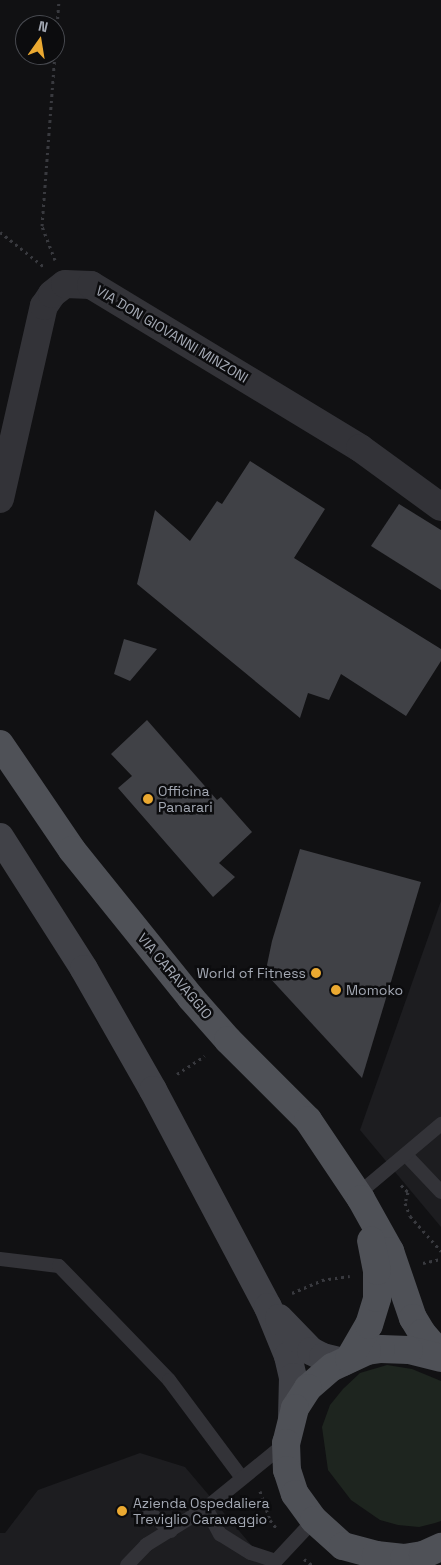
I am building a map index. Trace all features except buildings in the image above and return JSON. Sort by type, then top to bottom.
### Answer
[{"type":"main road","name":"VIA CARAVAGGIO","points":[[0,744],[72,850],[228,1040],[308,1120],[360,1196],[390,1251],[373,1311],[361,1341],[346,1361]]},
{"type":"main road","name":"VIA CARAVAGGIO","points":[[386,1270],[422,1333],[441,1356]]},
{"type":"main road","name":"VIA CARAVAGGIO","points":[[289,1430],[308,1388],[322,1375],[346,1361],[367,1351],[381,1349],[409,1350],[441,1356]]},
{"type":"main road","points":[[289,1430],[287,1470],[291,1482],[306,1511],[343,1546],[376,1555],[404,1558],[423,1554],[441,1547]]},
{"type":"street","points":[[0,499],[44,306],[52,294],[65,284]]},
{"type":"street","name":"VIA DON GIOVANNI MINZONI","points":[[65,284],[91,285],[360,448],[441,507]]},
{"type":"street","points":[[0,837],[84,969],[153,1090],[268,1306],[290,1364],[294,1386],[289,1430]]},
{"type":"street","points":[[268,1306],[311,1351],[332,1361],[346,1361]]},
{"type":"lane","points":[[360,1196],[441,1124]]},
{"type":"lane","points":[[406,1154],[441,1192]]},
{"type":"lane","points":[[0,1259],[59,1266],[169,1380],[242,1478]]},
{"type":"lane","points":[[127,1565],[146,1546],[206,1508],[254,1469],[289,1430]]},
{"type":"lane","points":[[206,1508],[220,1534],[251,1553],[273,1563],[314,1520]]},
{"type":"lane","points":[[150,1512],[171,1531]]},
{"type":"path","points":[[59,0],[42,226],[65,284]]},
{"type":"path","points":[[0,232],[65,284]]},
{"type":"path","points":[[153,1090],[228,1040]]},
{"type":"path","points":[[388,1170],[408,1192],[405,1203],[410,1216],[441,1251]]},
{"type":"path","points":[[268,1306],[280,1298],[322,1280],[441,1259]]},
{"type":"path","points":[[254,1469],[270,1520],[279,1533]]},
{"type":"shaded area","points":[[441,901],[441,1227],[360,1130]]},
{"type":"shaded area","points":[[387,1365],[412,1369],[441,1381],[441,1521],[419,1527],[398,1525],[380,1520],[351,1500],[328,1470],[322,1427],[330,1405],[360,1373]]},
{"type":"shaded area","name":"Azienda Ospedaliera Treviglio Caravaggio","points":[[140,1453],[185,1467],[268,1565],[0,1565],[0,1533],[5,1533],[38,1490]]},
{"type":"place","name":"Officina Panarari","points":[[148,799]]},
{"type":"place","name":"World of Fitness","points":[[316,973]]},
{"type":"place","name":"Momoko","points":[[336,990]]},
{"type":"place","name":"Azienda Ospedaliera Treviglio Caravaggio","points":[[122,1511]]}]
